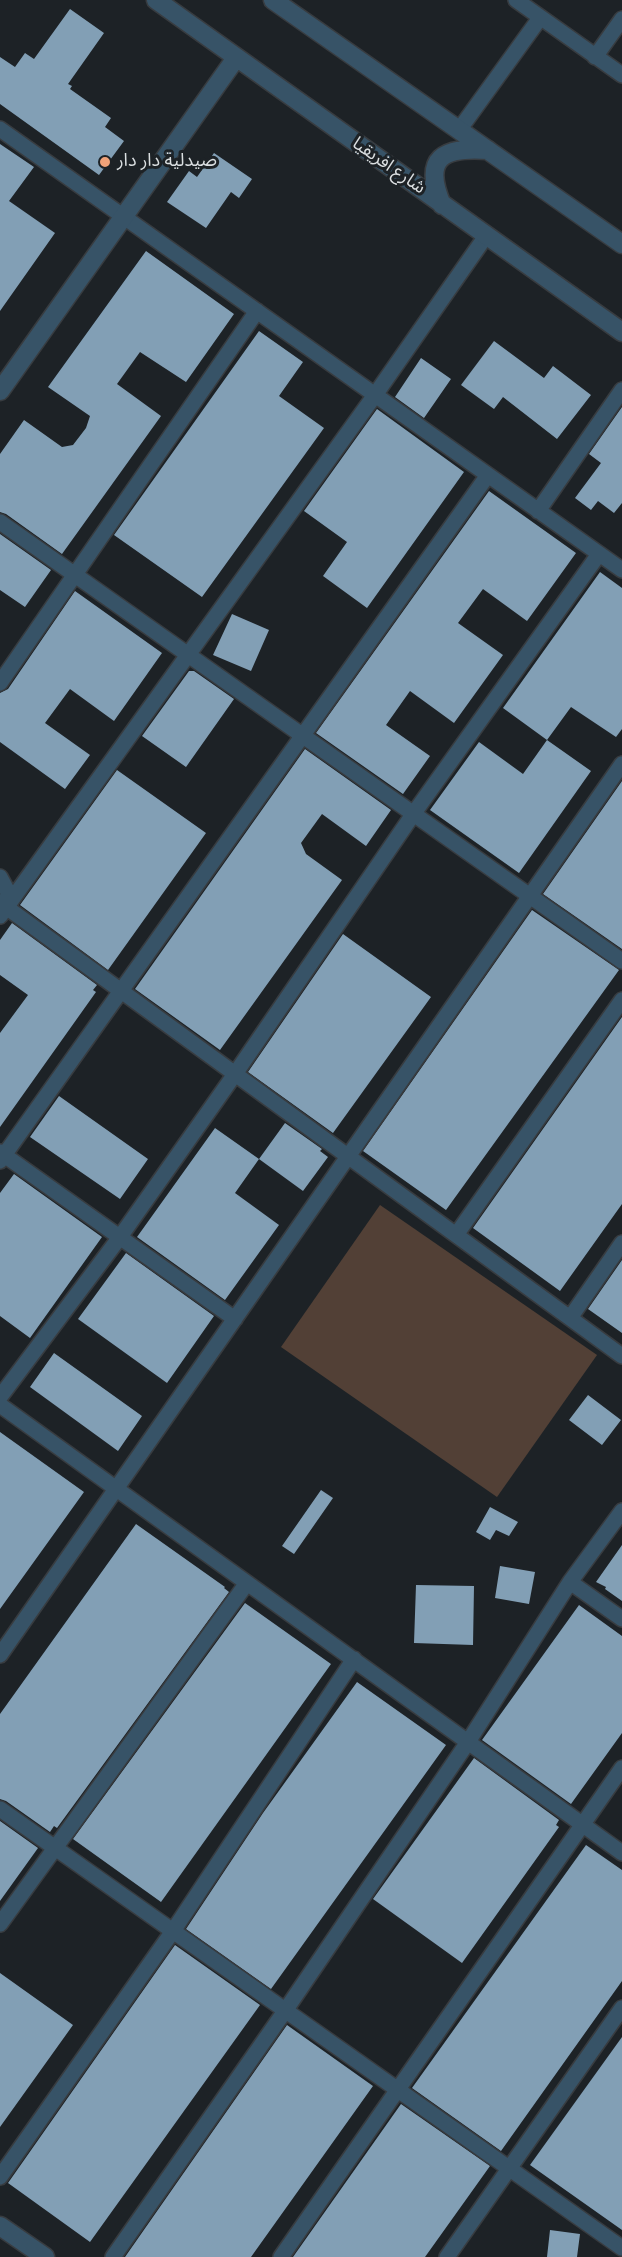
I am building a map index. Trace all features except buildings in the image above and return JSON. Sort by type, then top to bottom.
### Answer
[{"type":"street","name":"شارع افريقيا","points":[[156,0],[622,332]]},
{"type":"street","points":[[273,0],[622,244]]},
{"type":"street","points":[[516,0],[622,75]]},
{"type":"street","points":[[459,130],[540,18]]},
{"type":"street","points":[[595,57],[622,19]]},
{"type":"street","points":[[0,391],[236,58]]},
{"type":"street","points":[[0,129],[622,570]]},
{"type":"street","points":[[442,205],[436,191],[434,176],[437,163],[443,156],[456,150],[488,150]]},
{"type":"street","points":[[3,911],[189,655],[486,236]]},
{"type":"street","points":[[0,683],[257,311]]},
{"type":"street","points":[[538,511],[622,390]]},
{"type":"street","points":[[235,1319],[1,1156],[488,475]]},
{"type":"street","points":[[0,522],[622,960]]},
{"type":"street","points":[[0,1397],[120,1237],[414,813],[599,554]]},
{"type":"street","points":[[0,1655],[622,764]]},
{"type":"street","points":[[0,877],[8,892],[3,911]]},
{"type":"street","points":[[3,911],[121,990],[622,1356]]},
{"type":"street","points":[[456,1235],[622,1000]]},
{"type":"street","points":[[570,1318],[622,1243]]},
{"type":"street","points":[[0,1404],[622,1853]]},
{"type":"street","points":[[113,2257],[285,2011],[468,1742],[570,1582],[622,1510]]},
{"type":"street","points":[[0,1924],[247,1582]]},
{"type":"street","points":[[570,1582],[622,1619]]},
{"type":"street","points":[[0,2177],[173,1931],[354,1659]]},
{"type":"street","points":[[282,2257],[622,1768]]},
{"type":"street","points":[[0,1809],[622,2248]]},
{"type":"street","points":[[447,2257],[622,2008]]},
{"type":"street","points":[[0,2226],[45,2257]]},
{"type":"shaded area","points":[[380,1205],[597,1355],[497,1497],[281,1347]]},
{"type":"place","name":"صيدلية دار دار","points":[[105,162]]}]
